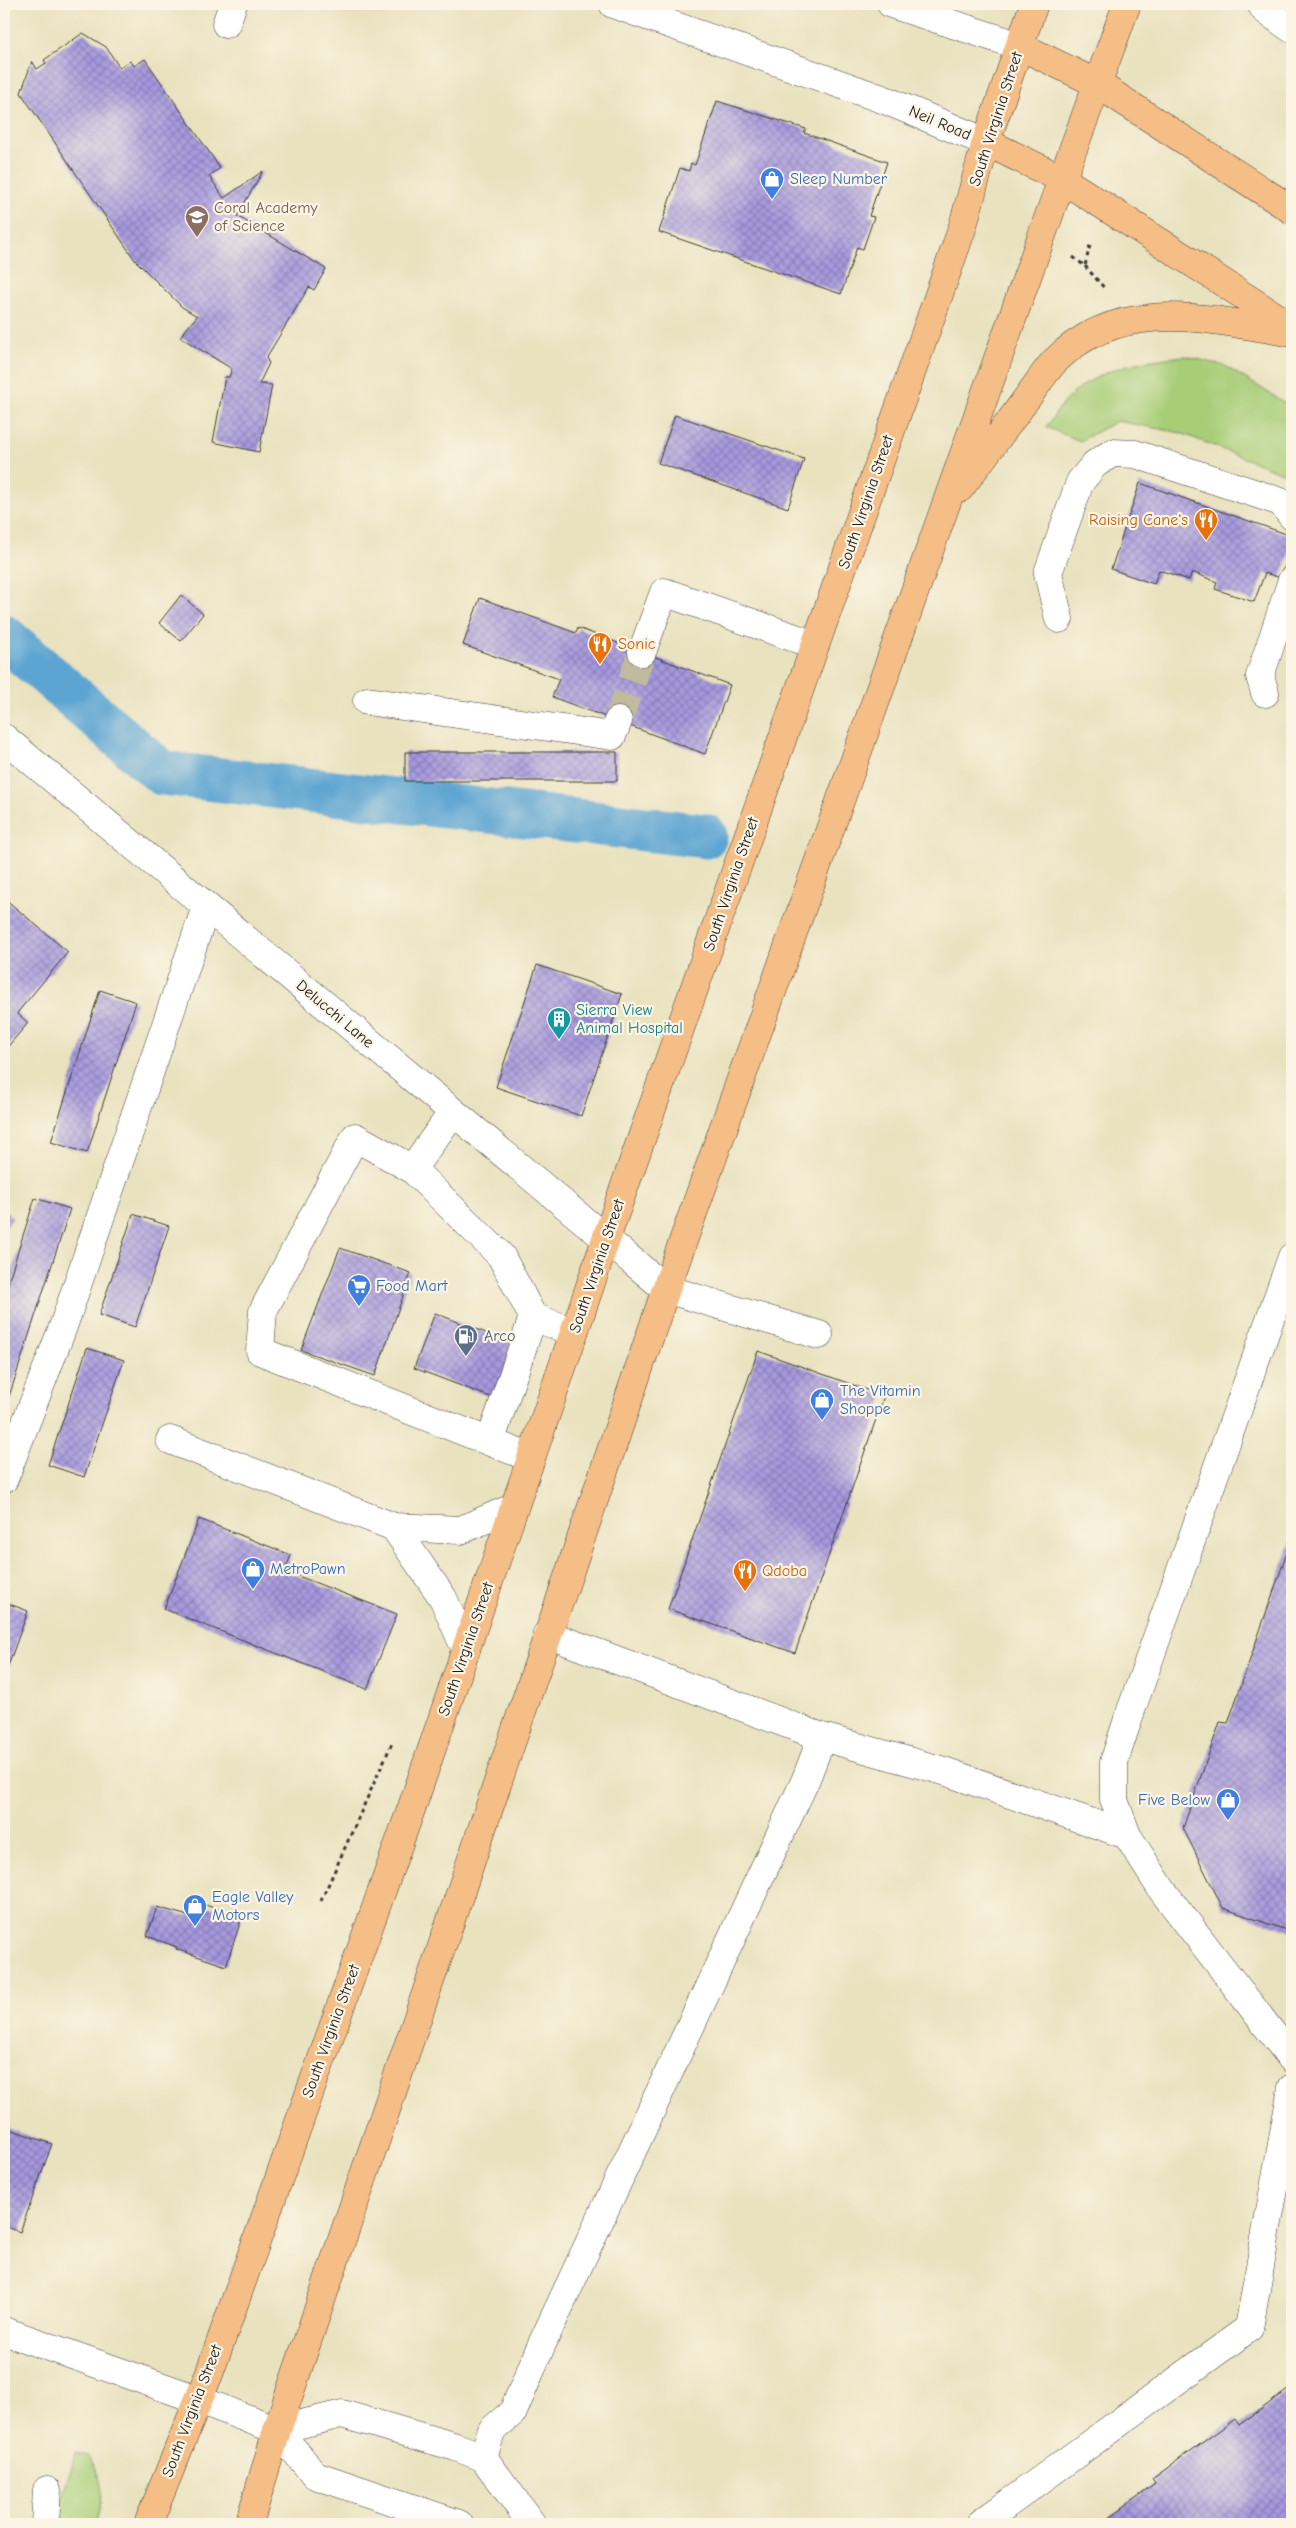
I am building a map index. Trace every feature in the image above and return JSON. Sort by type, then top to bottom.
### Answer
[{"type":"main road","name":"South Virginia Street","points":[[148,2524],[197,2399],[209,2374],[466,1650],[606,1239],[962,229],[986,142],[1034,4]]},
{"type":"main road","points":[[249,2524],[277,2430],[546,1634],[666,1288],[1096,83],[1127,4]]},
{"type":"main road","points":[[1020,46],[1096,83],[1292,210]]},
{"type":"main road","name":"Neil Road","points":[[986,142],[1062,179],[1292,327]]},
{"type":"main road","points":[[944,509],[1054,362],[1090,334],[1126,320],[1163,316],[1223,321],[1292,333]]},
{"type":"street","name":"Neil Road","points":[[613,4],[886,100],[986,142]]},
{"type":"street","points":[[891,4],[1020,46]]},
{"type":"street","points":[[1261,4],[1265,10],[1292,29]]},
{"type":"street","points":[[1059,619],[1048,573],[1080,482],[1095,464],[1112,453],[1135,454],[1281,502],[1292,516]]},
{"type":"street","points":[[1265,693],[1260,676],[1292,580]]},
{"type":"street","points":[[642,652],[664,592],[815,646]]},
{"type":"street","points":[[367,701],[612,736],[618,721]]},
{"type":"street","name":"Delucchi Lane","points":[[4,738],[666,1288]]},
{"type":"street","points":[[4,1479],[63,1327],[206,907]]},
{"type":"street","points":[[412,1169],[453,1112]]},
{"type":"street","points":[[530,1458],[260,1351],[263,1311],[355,1137],[412,1169],[502,1256],[533,1317],[574,1332]]},
{"type":"street","points":[[1292,1257],[1114,1762],[1114,1800],[1128,1836],[1162,1890],[1292,2059]]},
{"type":"street","points":[[666,1288],[819,1335]]},
{"type":"street","points":[[490,1442],[533,1317]]},
{"type":"street","points":[[170,1440],[394,1527],[461,1530],[514,1507]]},
{"type":"street","points":[[394,1527],[443,1598],[466,1650]]},
{"type":"street","points":[[546,1634],[822,1737],[944,1770],[1128,1836]]},
{"type":"street","points":[[482,2457],[492,2430],[513,2412],[541,2346],[802,1787],[822,1737]]},
{"type":"street","points":[[980,2524],[1249,2328],[1292,2088]]},
{"type":"street","points":[[4,2331],[197,2399],[277,2430],[315,2475],[459,2524]]},
{"type":"street","points":[[277,2430],[342,2414],[456,2447],[482,2457],[532,2524]]},
{"type":"street","points":[[45,2524],[47,2490]]},
{"type":"path","points":[[1085,266],[1090,246]]},
{"type":"path","points":[[1071,256],[1085,266],[1108,291]]},
{"type":"path","points":[[321,1901],[394,1740]]},
{"type":"green space","points":[[1186,356],[1225,366],[1292,407],[1292,477],[1181,433],[1117,421],[1080,441],[1046,427],[1067,399],[1096,378],[1124,366]]},
{"type":"green space","points":[[76,2453],[89,2456],[98,2475],[102,2490],[99,2513],[95,2524],[53,2524]]},
{"type":"building","name":"Coral Academy of Science","points":[[83,33],[106,47],[119,67],[131,61],[134,66],[145,59],[220,168],[209,176],[224,198],[263,171],[237,216],[326,269],[314,290],[309,287],[266,358],[269,363],[259,384],[272,385],[259,452],[213,442],[225,377],[229,377],[232,369],[180,337],[197,316],[182,307],[135,260],[21,93],[32,61],[37,69],[46,63],[44,60]]},
{"type":"building","name":"Sleep Number","points":[[717,101],[806,129],[804,133],[887,162],[869,216],[874,217],[863,249],[857,247],[841,294],[659,232],[680,168],[689,171],[691,163],[695,165]]},
{"type":"building","points":[[675,415],[804,459],[788,508],[658,463]]},
{"type":"building","name":"Raising Cane's","points":[[1140,483],[1292,536],[1292,546],[1281,578],[1265,573],[1254,602],[1215,589],[1217,582],[1192,572],[1189,580],[1159,570],[1154,584],[1111,569]]},
{"type":"building","points":[[181,595],[203,614],[181,641],[159,623]]},
{"type":"building","name":"Sonic","points":[[480,598],[576,633],[578,628],[730,685],[705,754],[552,697],[559,679],[463,645]]},
{"type":"building","points":[[405,752],[617,752],[617,781],[405,781]]},
{"type":"building","points":[[4,898],[68,952],[17,1013],[28,1023],[4,1051]]},
{"type":"building","name":"Sierra View Animal Hospital","points":[[537,965],[622,994],[581,1116],[496,1087]]},
{"type":"building","points":[[100,990],[136,1002],[87,1153],[51,1142]]},
{"type":"building","points":[[35,1198],[70,1209],[4,1412],[4,1295]]},
{"type":"building","points":[[4,1210],[13,1218],[4,1228]]},
{"type":"building","points":[[133,1214],[169,1226],[135,1327],[99,1315]]},
{"type":"building","name":"Food Mart","points":[[340,1248],[411,1273],[375,1376],[301,1350]]},
{"type":"building","name":"Arco","points":[[435,1313],[519,1346],[498,1400],[414,1368]]},
{"type":"building","points":[[87,1348],[124,1360],[84,1477],[48,1465]]},
{"type":"building","points":[[758,1351],[884,1396],[795,1653],[668,1609]]},
{"type":"building","name":"MetroPawn","points":[[199,1519],[291,1555],[285,1571],[397,1614],[367,1689],[164,1609]]},
{"type":"building","points":[[1292,1538],[1292,1932],[1223,1908],[1183,1828],[1220,1722],[1228,1723]]},
{"type":"building","points":[[4,1602],[28,1611],[4,1677]]},
{"type":"building","name":"Eagle Valley Motors","points":[[193,1901],[242,1917],[226,1966],[176,1949],[177,1947],[147,1936],[157,1907],[188,1916]]},
{"type":"building","points":[[4,2127],[52,2144],[20,2232],[4,2226]]},
{"type":"building","points":[[1292,2387],[1292,2524],[1100,2524],[1155,2484],[1152,2479],[1235,2419],[1239,2425]]},
{"type":"waterway","points":[[4,637],[162,773],[705,836]]},
{"type":"tunnel","points":[[618,721],[642,652]]},
{"type":"place","name":"Sleep Number","points":[[772,200]]},
{"type":"place","name":"Coral Academy of Science","points":[[197,238]]},
{"type":"place","name":"Raising Cane's","points":[[1206,541]]},
{"type":"place","name":"Sonic","points":[[600,665]]},
{"type":"place","name":"Sierra View Animal Hospital","points":[[559,1040]]},
{"type":"place","name":"Food Mart","points":[[359,1307]]},
{"type":"place","name":"Arco","points":[[466,1357]]},
{"type":"place","name":"The Vitamin Shoppe","points":[[822,1421]]},
{"type":"place","name":"MetroPawn","points":[[253,1590]]},
{"type":"place","name":"Qdoba","points":[[745,1592]]},
{"type":"place","name":"Five Below","points":[[1228,1821]]},
{"type":"place","name":"Eagle Valley Motors","points":[[195,1927]]}]
